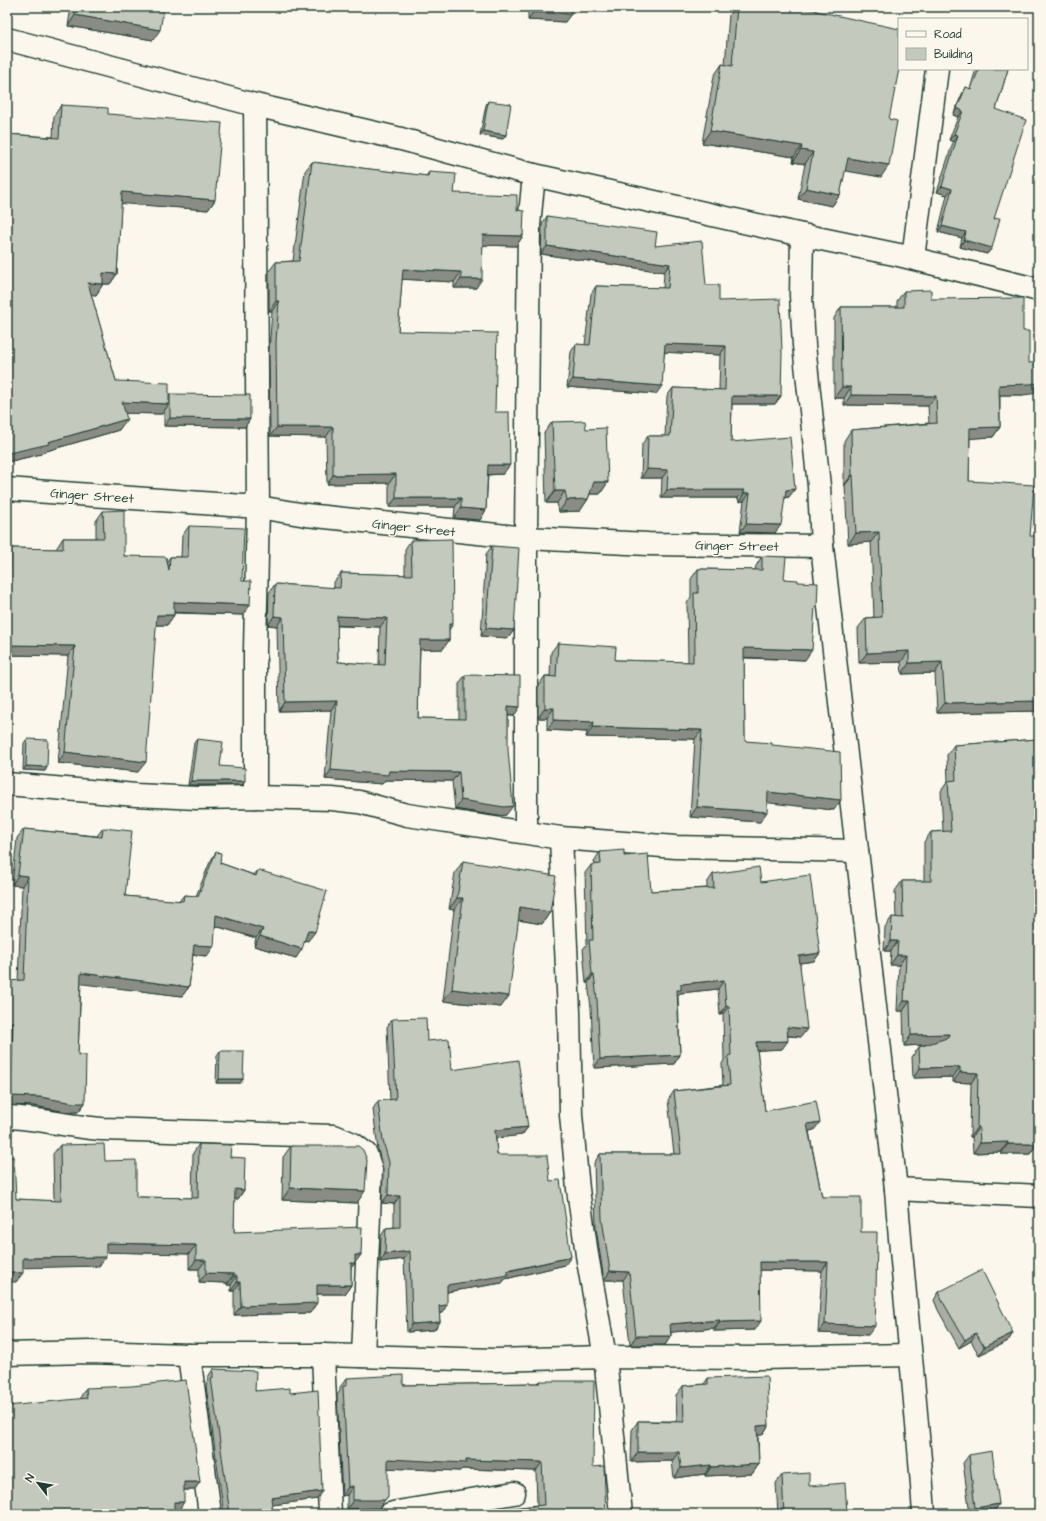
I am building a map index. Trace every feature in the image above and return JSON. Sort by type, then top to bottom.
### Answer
[{"type":"street","points":[[7,39],[256,105],[401,139],[534,174],[802,235],[913,258],[1039,290]]},
{"type":"street","points":[[913,258],[937,70]]},
{"type":"street","points":[[254,797],[258,507],[256,105]]},
{"type":"street","points":[[526,832],[526,538],[529,224],[534,174]]},
{"type":"street","points":[[802,235],[801,295],[804,345],[819,486],[822,546],[896,1189],[910,1355],[918,1424],[924,1514]]},
{"type":"street","name":"Ginger Street","points":[[7,489],[258,507],[313,516],[526,538],[648,544],[822,546]]},
{"type":"street","points":[[7,784],[136,795],[197,798],[254,797],[332,799],[359,802],[407,815],[561,838],[675,847],[857,851]]},
{"type":"street","points":[[561,838],[569,1012],[570,1115],[587,1256],[605,1357],[621,1514]]},
{"type":"street","points":[[7,1117],[22,1117],[82,1128],[102,1130],[334,1136],[353,1144],[366,1154],[371,1170],[363,1356]]},
{"type":"street","points":[[896,1189],[1039,1196]]},
{"type":"street","points":[[7,1354],[89,1352],[189,1355],[323,1355],[495,1360],[605,1357],[760,1358],[910,1355]]},
{"type":"street","points":[[189,1355],[210,1514]]},
{"type":"street","points":[[323,1355],[330,1514]]},
{"type":"street","points":[[390,1514],[514,1493]]},
{"type":"building","points":[[77,7],[164,7],[160,30],[75,15]]},
{"type":"building","points":[[533,7],[571,7],[571,14],[533,12]]},
{"type":"building","points":[[737,7],[783,7],[816,10],[898,29],[899,70],[889,119],[897,121],[889,165],[848,158],[840,195],[806,188],[813,152],[801,150],[802,146],[710,131],[722,64],[732,66]]},
{"type":"building","points":[[979,70],[1008,70],[996,109],[1026,120],[994,219],[1000,218],[992,248],[964,240],[966,232],[942,226],[952,189],[942,186],[958,135],[954,134],[963,111],[957,108],[966,87],[971,89]]},
{"type":"building","points":[[488,101],[511,104],[506,135],[483,131]]},
{"type":"building","points":[[61,105],[108,108],[108,114],[222,123],[215,200],[122,192],[117,274],[103,273],[103,284],[88,283],[116,381],[169,383],[169,404],[122,402],[127,419],[48,442],[49,444],[9,453],[7,444],[7,134],[59,138]]},
{"type":"building","points":[[312,162],[428,176],[429,172],[456,174],[454,193],[517,195],[517,210],[524,211],[523,236],[483,235],[482,279],[461,279],[461,272],[403,269],[398,331],[497,333],[495,412],[509,412],[510,465],[488,465],[486,510],[461,508],[461,498],[396,498],[396,474],[333,475],[333,427],[277,427],[276,342],[279,301],[276,301],[276,262],[299,261]]},
{"type":"building","points":[[547,216],[657,232],[655,246],[702,241],[706,285],[719,285],[719,301],[780,299],[782,352],[781,396],[732,396],[731,442],[790,437],[795,489],[786,490],[781,525],[746,524],[750,493],[744,493],[744,490],[667,490],[668,470],[647,469],[648,436],[670,436],[673,388],[725,390],[726,346],[665,344],[662,386],[573,379],[576,344],[590,345],[596,286],[668,288],[670,264],[547,246]]},
{"type":"building","points":[[931,290],[931,299],[1023,298],[1023,331],[1029,331],[1029,363],[1039,362],[1039,383],[999,385],[1000,427],[970,428],[969,481],[1034,485],[1030,536],[1039,536],[1039,701],[945,703],[942,662],[909,663],[909,651],[867,653],[866,618],[882,617],[879,532],[856,533],[851,430],[937,423],[936,396],[851,395],[851,387],[842,387],[841,307],[904,307],[904,291]]},
{"type":"building","points":[[170,394],[250,395],[250,419],[170,418]]},
{"type":"building","points":[[585,421],[586,429],[606,428],[608,482],[594,482],[588,499],[567,500],[565,491],[555,491],[552,422]]},
{"type":"building","points":[[124,510],[124,556],[166,557],[169,570],[170,557],[188,557],[189,526],[244,528],[242,581],[251,581],[250,605],[174,602],[174,615],[157,615],[146,762],[65,752],[75,646],[8,645],[11,548],[63,549],[63,538],[104,538],[103,511]]},
{"type":"building","points":[[452,539],[453,624],[449,624],[449,640],[420,640],[418,718],[465,719],[465,675],[520,676],[520,707],[508,706],[508,750],[513,806],[504,807],[461,800],[459,772],[389,771],[388,775],[331,770],[337,701],[285,702],[283,617],[274,616],[275,584],[340,588],[341,573],[412,575],[411,540]],"holes":[[[337,616],[387,618],[385,665],[338,662]]]},
{"type":"building","points":[[492,546],[519,548],[514,630],[486,628]]},
{"type":"building","points":[[762,556],[786,557],[784,579],[798,580],[798,582],[818,583],[817,607],[815,606],[812,650],[744,648],[745,741],[840,752],[841,800],[768,792],[767,812],[697,807],[702,730],[593,727],[594,722],[554,720],[554,708],[545,708],[545,676],[556,677],[558,643],[616,647],[615,660],[693,662],[693,653],[695,653],[694,593],[698,593],[698,569],[762,570]]},
{"type":"building","points":[[27,739],[48,740],[47,767],[26,766]]},
{"type":"building","points":[[197,739],[223,742],[220,766],[245,768],[245,781],[191,781]]},
{"type":"building","points":[[1039,739],[1039,1084],[1037,1144],[1008,1144],[1008,1142],[980,1143],[979,1127],[977,1127],[978,1073],[960,1072],[960,1067],[920,1068],[919,1047],[950,1037],[949,1034],[911,1035],[910,1001],[904,1001],[906,955],[897,955],[898,941],[891,941],[892,917],[903,918],[902,881],[931,881],[931,832],[951,831],[948,781],[956,780],[954,745]]},
{"type":"building","points":[[103,828],[132,831],[125,896],[183,901],[184,895],[198,896],[216,852],[221,853],[220,863],[256,876],[258,870],[327,891],[315,932],[308,930],[302,949],[260,936],[263,929],[216,915],[214,946],[194,945],[189,987],[81,973],[78,1055],[86,1055],[85,1103],[74,1103],[40,1097],[11,1096],[13,1022],[7,1022],[7,981],[24,980],[28,876],[18,875],[24,829],[102,837]]},
{"type":"building","points":[[624,850],[624,856],[648,854],[651,891],[714,888],[713,874],[759,867],[761,882],[810,875],[820,953],[799,956],[807,1029],[787,1027],[788,1041],[756,1042],[765,1111],[816,1101],[820,1122],[807,1124],[822,1197],[861,1197],[861,1232],[877,1232],[875,1326],[825,1324],[828,1262],[760,1262],[761,1321],[720,1322],[720,1320],[670,1324],[671,1336],[636,1336],[629,1272],[610,1271],[602,1219],[600,1154],[681,1154],[674,1091],[730,1085],[728,1056],[731,1055],[729,1006],[726,1006],[724,980],[681,984],[681,990],[677,990],[680,1055],[600,1059],[597,999],[594,974],[592,974],[589,940],[593,940],[591,865],[601,864],[600,852]]},
{"type":"building","points":[[463,861],[556,876],[550,912],[520,907],[509,996],[452,989],[463,898],[457,898]]},
{"type":"building","points":[[426,1018],[427,1041],[449,1039],[452,1070],[518,1060],[528,1127],[495,1130],[497,1155],[547,1155],[550,1181],[560,1180],[571,1257],[507,1271],[508,1275],[447,1285],[447,1305],[439,1306],[440,1322],[412,1324],[410,1251],[385,1254],[386,1228],[400,1227],[400,1196],[388,1195],[389,1162],[383,1141],[378,1101],[396,1099],[392,1019]]},
{"type":"building","points":[[220,1051],[244,1051],[243,1079],[219,1079]]},
{"type":"building","points":[[104,1144],[105,1161],[136,1160],[136,1197],[198,1198],[199,1144],[231,1145],[230,1157],[245,1158],[244,1190],[235,1189],[234,1232],[362,1227],[361,1255],[355,1255],[355,1263],[351,1263],[351,1285],[317,1285],[317,1303],[241,1306],[240,1282],[237,1282],[237,1276],[234,1276],[234,1274],[206,1273],[206,1260],[196,1260],[196,1245],[106,1243],[106,1257],[23,1258],[23,1273],[7,1272],[7,1157],[14,1157],[16,1199],[61,1201],[60,1145]]},
{"type":"building","points":[[291,1146],[358,1146],[363,1150],[367,1160],[365,1191],[290,1188]]},
{"type":"building","points":[[982,1270],[1013,1333],[984,1347],[976,1333],[965,1340],[943,1302],[939,1292]]},
{"type":"building","points":[[213,1369],[256,1371],[255,1391],[290,1388],[290,1393],[318,1390],[322,1491],[271,1498],[273,1514],[230,1514],[211,1378],[213,1378]]},
{"type":"building","points":[[403,1375],[403,1385],[594,1381],[593,1467],[604,1466],[606,1514],[496,1514],[495,1510],[544,1505],[542,1462],[466,1460],[466,1463],[388,1459],[388,1496],[385,1500],[353,1500],[353,1486],[348,1487],[343,1386],[347,1386],[347,1378]]},
{"type":"building","points":[[767,1376],[769,1425],[757,1426],[759,1464],[711,1467],[711,1465],[681,1468],[679,1452],[638,1452],[638,1421],[684,1422],[683,1386],[708,1384],[708,1378]]},
{"type":"building","points":[[186,1380],[200,1482],[184,1482],[184,1502],[174,1502],[174,1514],[7,1514],[7,1406],[87,1398],[86,1388],[132,1386]]},
{"type":"building","points":[[992,1451],[999,1504],[975,1508],[969,1455]]},
{"type":"building","points":[[809,1473],[809,1486],[845,1483],[847,1514],[784,1514],[782,1475]]}]
